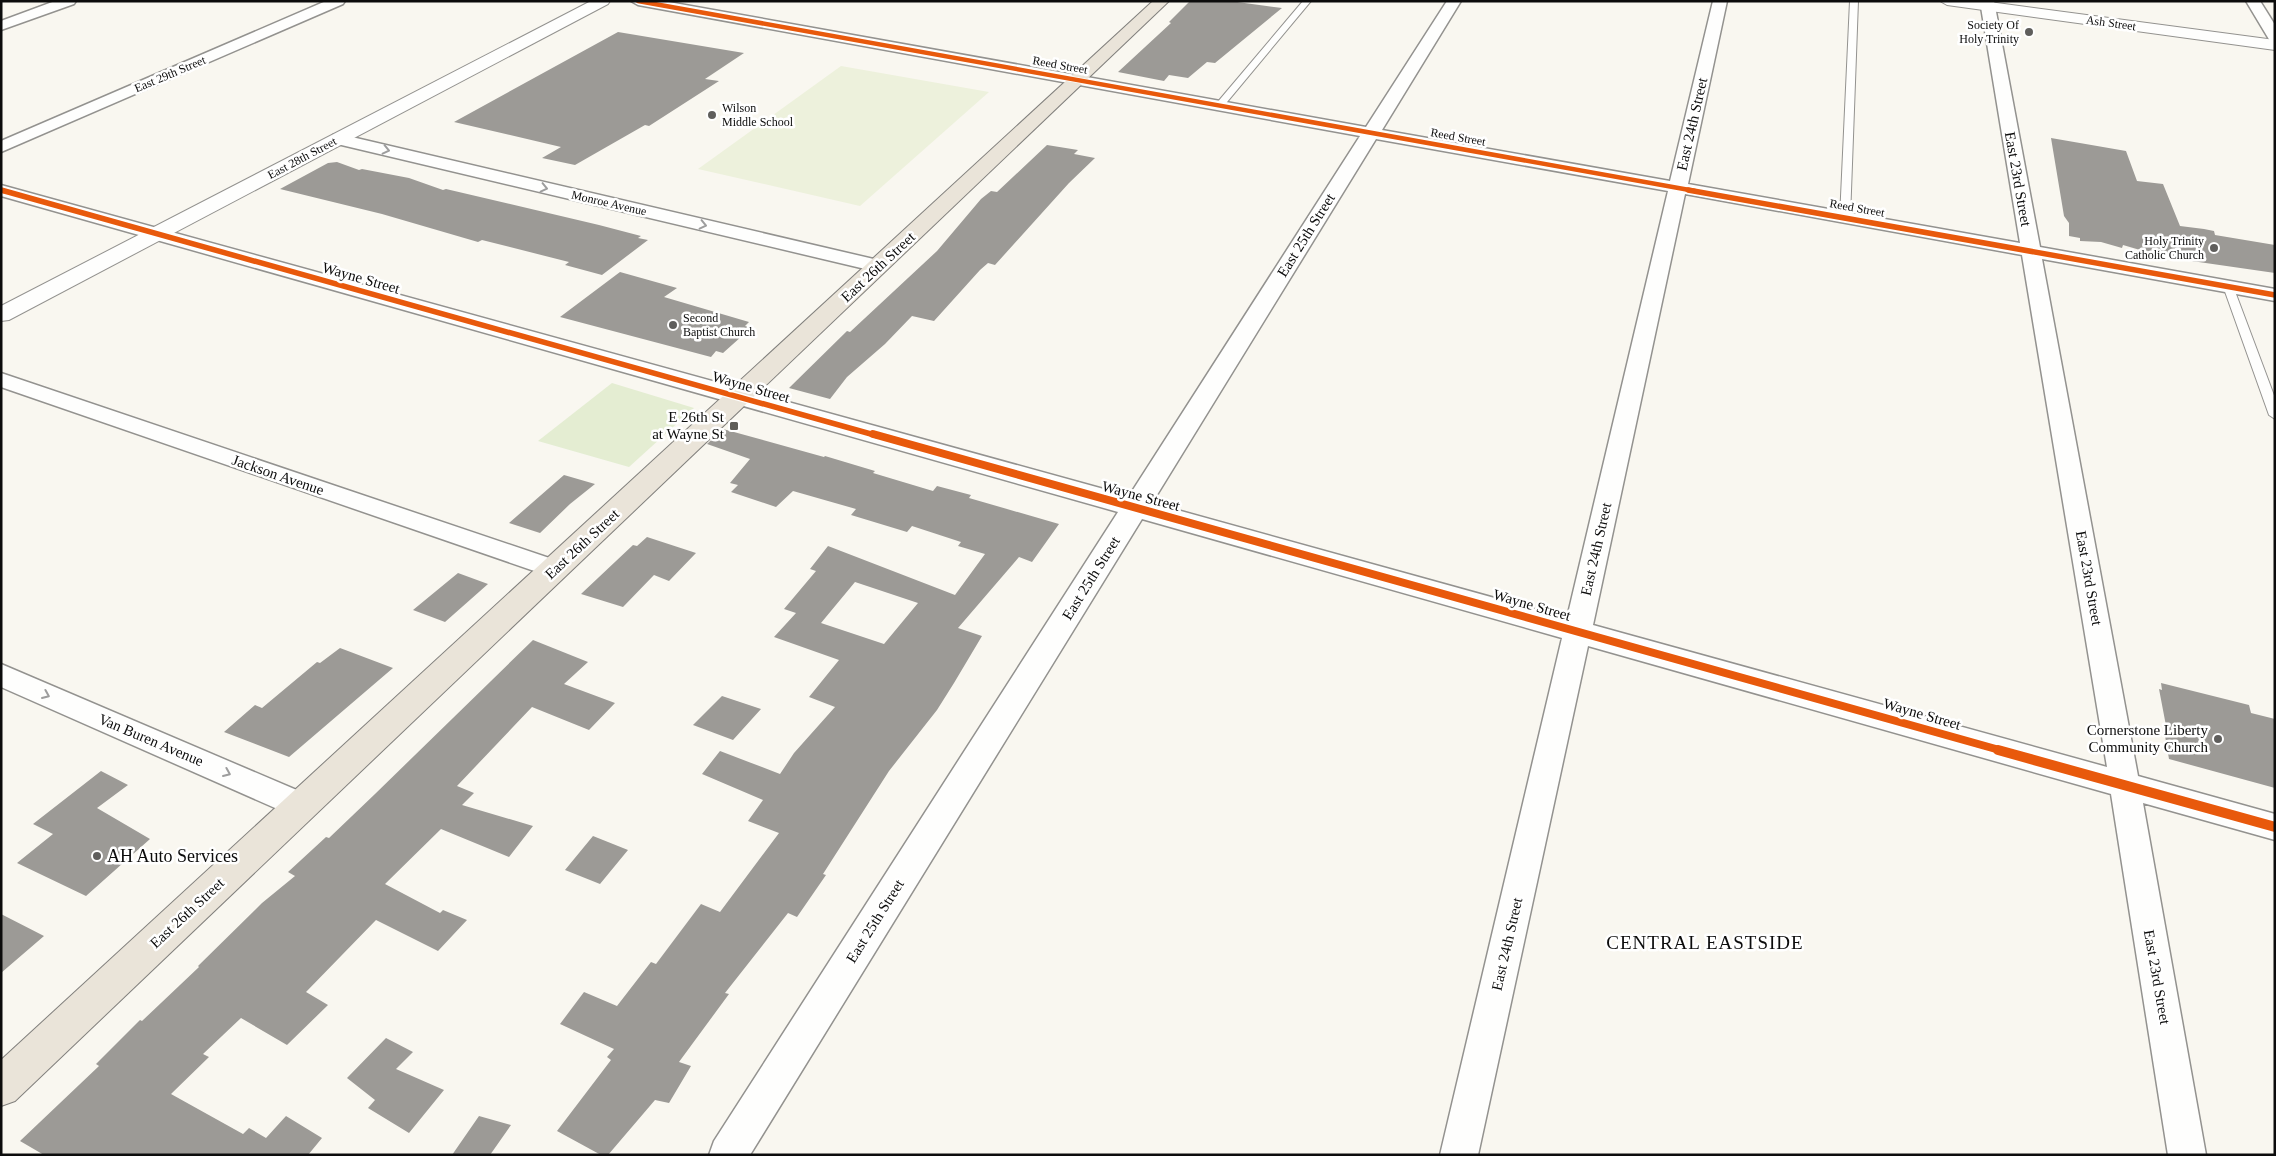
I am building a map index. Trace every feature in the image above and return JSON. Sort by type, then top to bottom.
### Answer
[{"type":"main road","name":"East 26th Street","points":[[1,1087],[1162,1]]},
{"type":"street","points":[[1,26],[69,1]]},
{"type":"street","name":"East 29th Street","points":[[1,147],[338,1]]},
{"type":"street","name":"East 28th Street","points":[[1,316],[603,1]]},
{"type":"street","name":"Reed Street","points":[[638,1],[2275,295]]},
{"type":"street","name":"East 25th Street","points":[[728,1155],[1454,1]]},
{"type":"street","name":"East 24th Street","points":[[1459,1155],[1720,1]]},
{"type":"street","name":"Ash Street","points":[[1947,1],[1987,4],[2275,44]]},
{"type":"street","points":[[2253,1],[2275,38]]},
{"type":"street","name":"East 23rd Street","points":[[1987,4],[2125,785],[2187,1155]]},
{"type":"street","name":"Monroe Avenue","points":[[339,139],[878,266]]},
{"type":"street","name":"Wayne Street","points":[[1,190],[156,235],[2275,827]]},
{"type":"street","name":"Jackson Avenue","points":[[1,380],[555,569]]},
{"type":"street","name":"Van Buren Avenue","points":[[1,675],[302,806]]},
{"type":"lane","points":[[1219,106],[1307,1]]},
{"type":"lane","points":[[1845,218],[1854,1]]},
{"type":"lane","points":[[2228,286],[2275,415]]},
{"type":"green space","points":[[841,66],[989,92],[860,206],[698,169]]},
{"type":"green space","points":[[612,383],[694,408],[629,467],[538,441]]},
{"type":"building","points":[[1190,1],[1230,1],[1282,8],[1215,63],[1207,62],[1188,78],[1169,75],[1164,81],[1118,72],[1171,23],[1169,22]]},
{"type":"building","points":[[618,32],[744,53],[705,79],[719,81],[649,126],[645,125],[575,165],[542,158],[561,147],[454,122]]},
{"type":"building","points":[[2051,138],[2126,151],[2137,181],[2163,184],[2180,226],[2214,231],[2215,235],[2275,245],[2275,273],[2164,257],[2123,245],[2122,248],[2101,242],[2080,241],[2080,238],[2069,236],[2069,223],[2064,216]]},
{"type":"building","points":[[1047,145],[1078,150],[1074,154],[1095,158],[1069,183],[995,265],[988,263],[980,270],[934,321],[912,316],[885,344],[847,377],[830,399],[789,388],[847,331],[850,332],[937,251],[981,199],[991,191],[997,192]]},
{"type":"building","points":[[337,162],[359,170],[409,178],[443,190],[446,189],[599,225],[641,236],[638,238],[648,240],[602,275],[565,265],[569,262],[482,240],[478,242],[382,214],[280,189],[328,163]]},
{"type":"building","points":[[620,272],[677,288],[664,297],[749,322],[745,326],[751,328],[723,353],[716,351],[711,357],[560,317]]},
{"type":"building","points":[[723,429],[825,456],[933,491],[937,486],[971,495],[969,498],[1059,524],[1032,562],[1019,557],[958,628],[982,636],[937,710],[889,771],[823,874],[826,875],[797,917],[788,913],[725,993],[729,994],[679,1062],[691,1066],[669,1103],[655,1100],[608,1155],[601,1155],[557,1131],[611,1060],[607,1057],[614,1049],[560,1024],[584,992],[617,1006],[651,962],[656,964],[701,904],[720,912],[779,833],[748,821],[763,800],[702,774],[720,751],[780,774],[794,753],[835,707],[809,697],[839,660],[774,637],[796,613],[784,609],[816,571],[810,569],[828,546],[955,595],[985,554],[958,546],[961,542],[912,526],[907,532],[851,515],[856,509],[793,491],[776,507],[731,492],[738,485],[730,483],[750,459],[707,444]],"holes":[[[855,582],[918,603],[884,644],[821,623]]]},
{"type":"building","points":[[564,475],[595,484],[570,504],[540,533],[509,523]]},
{"type":"building","points":[[647,537],[696,553],[669,581],[654,575],[623,607],[581,594],[633,545],[637,546]]},
{"type":"building","points":[[458,573],[488,584],[445,622],[413,610]]},
{"type":"building","points":[[533,640],[588,662],[564,684],[615,703],[589,730],[532,707],[457,786],[474,793],[462,805],[533,826],[509,857],[441,829],[385,884],[440,913],[443,910],[467,920],[438,951],[376,920],[306,992],[328,1005],[287,1045],[241,1018],[203,1054],[209,1057],[171,1094],[243,1134],[249,1128],[266,1138],[286,1116],[322,1138],[308,1155],[44,1155],[20,1141],[99,1066],[96,1064],[140,1020],[142,1021],[199,967],[262,903],[295,876],[288,872],[326,837],[329,838]]},
{"type":"building","points":[[340,648],[393,668],[289,757],[224,732],[255,705],[262,708],[317,662],[320,663]]},
{"type":"building","name":"Cornerstone Liberty Community Church","points":[[2161,683],[2249,705],[2251,713],[2275,719],[2275,788],[2169,759],[2164,730],[2167,731],[2159,689],[2162,690]]},
{"type":"building","points":[[722,696],[761,709],[733,740],[693,725]]},
{"type":"building","points":[[101,771],[128,785],[97,808],[150,839],[86,896],[17,863],[53,834],[33,824]]},
{"type":"building","points":[[593,836],[628,850],[600,884],[565,870]]},
{"type":"building","points":[[1,914],[44,936],[1,973]]},
{"type":"building","points":[[386,1038],[413,1052],[396,1069],[444,1090],[409,1133],[368,1108],[375,1100],[347,1078]]},
{"type":"building","points":[[479,1116],[511,1125],[490,1155],[452,1155]]},
{"type":"cycle path","points":[[638,1],[2275,295]]},
{"type":"cycle path","points":[[1,190],[2275,827]]},
{"type":"place","name":"Society Of Holy Trinity","points":[[2029,32]]},
{"type":"place","name":"Wilson Middle School","points":[[712,115]]},
{"type":"place","name":"Holy Trinity Catholic Church","points":[[2214,248]]},
{"type":"place","name":"Second Baptist Church","points":[[673,325]]},
{"type":"place","name":"E 26th St at Wayne St","points":[[734,426]]},
{"type":"place","name":"Cornerstone Liberty Community Church","points":[[2218,739]]},
{"type":"place","name":"AH Auto Services","points":[[97,856]]},
{"type":"district","name":"CENTRAL EASTSIDE","points":[[1705,942]]}]
